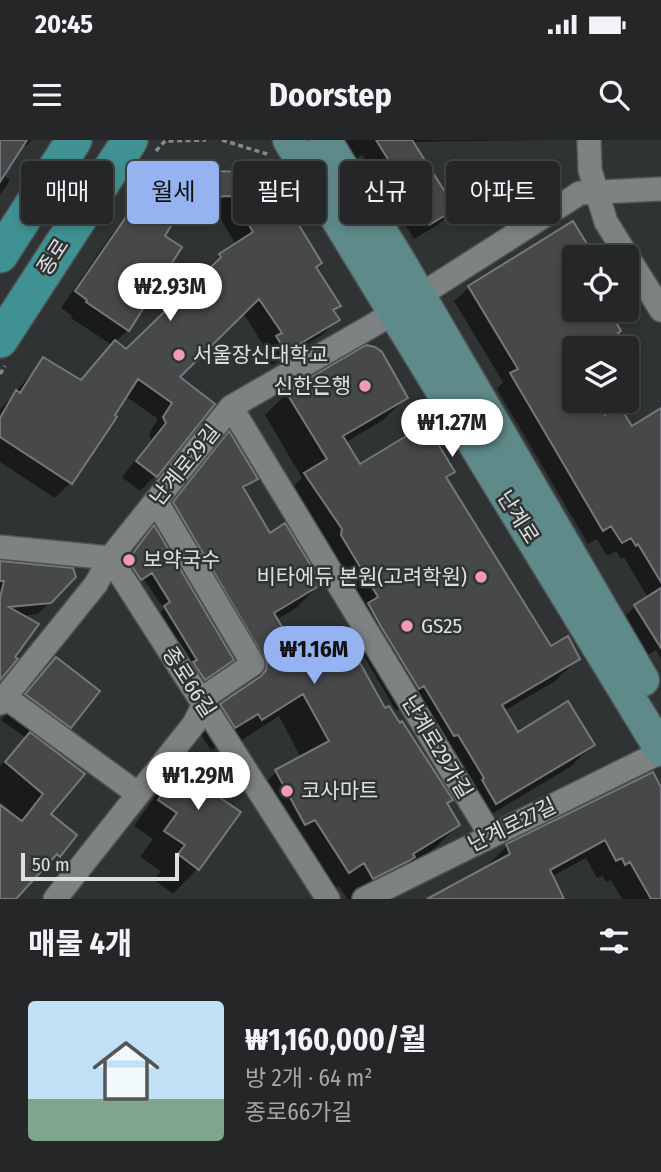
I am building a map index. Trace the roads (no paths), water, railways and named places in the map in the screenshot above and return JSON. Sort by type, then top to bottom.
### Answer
[{"type":"main road","points":[[0,255],[74,140]]},
{"type":"main road","name":"난계로","points":[[289,140],[661,751]]},
{"type":"main road","name":"난계로","points":[[325,140],[419,295],[661,711]]},
{"type":"main road","name":"종로","points":[[0,340],[131,141]]},
{"type":"street","points":[[589,140],[590,170],[607,222],[661,310]]},
{"type":"street","name":"난계로29길","points":[[138,794],[3,700],[96,584],[110,558],[231,407],[393,313],[580,193],[661,189]]},
{"type":"street","name":"난계로29가길","points":[[231,407],[491,836]]},
{"type":"street","points":[[55,899],[194,724],[209,694],[253,664],[156,501]]},
{"type":"street","points":[[0,547],[110,558]]},
{"type":"street","name":"종로66길","points":[[110,558],[328,899]]},
{"type":"street","name":"난계로27길","points":[[364,899],[661,751]]},
{"type":"place","name":"서울장신대학교","points":[[179,355]]},
{"type":"place","name":"신한은행","points":[[365,386]]},
{"type":"place","name":"보약국수","points":[[129,560]]},
{"type":"place","name":"비타에듀 본원(고려학원)","points":[[481,577]]},
{"type":"place","name":"GS25","points":[[407,626]]},
{"type":"place","name":"코사마트","points":[[287,791]]}]
